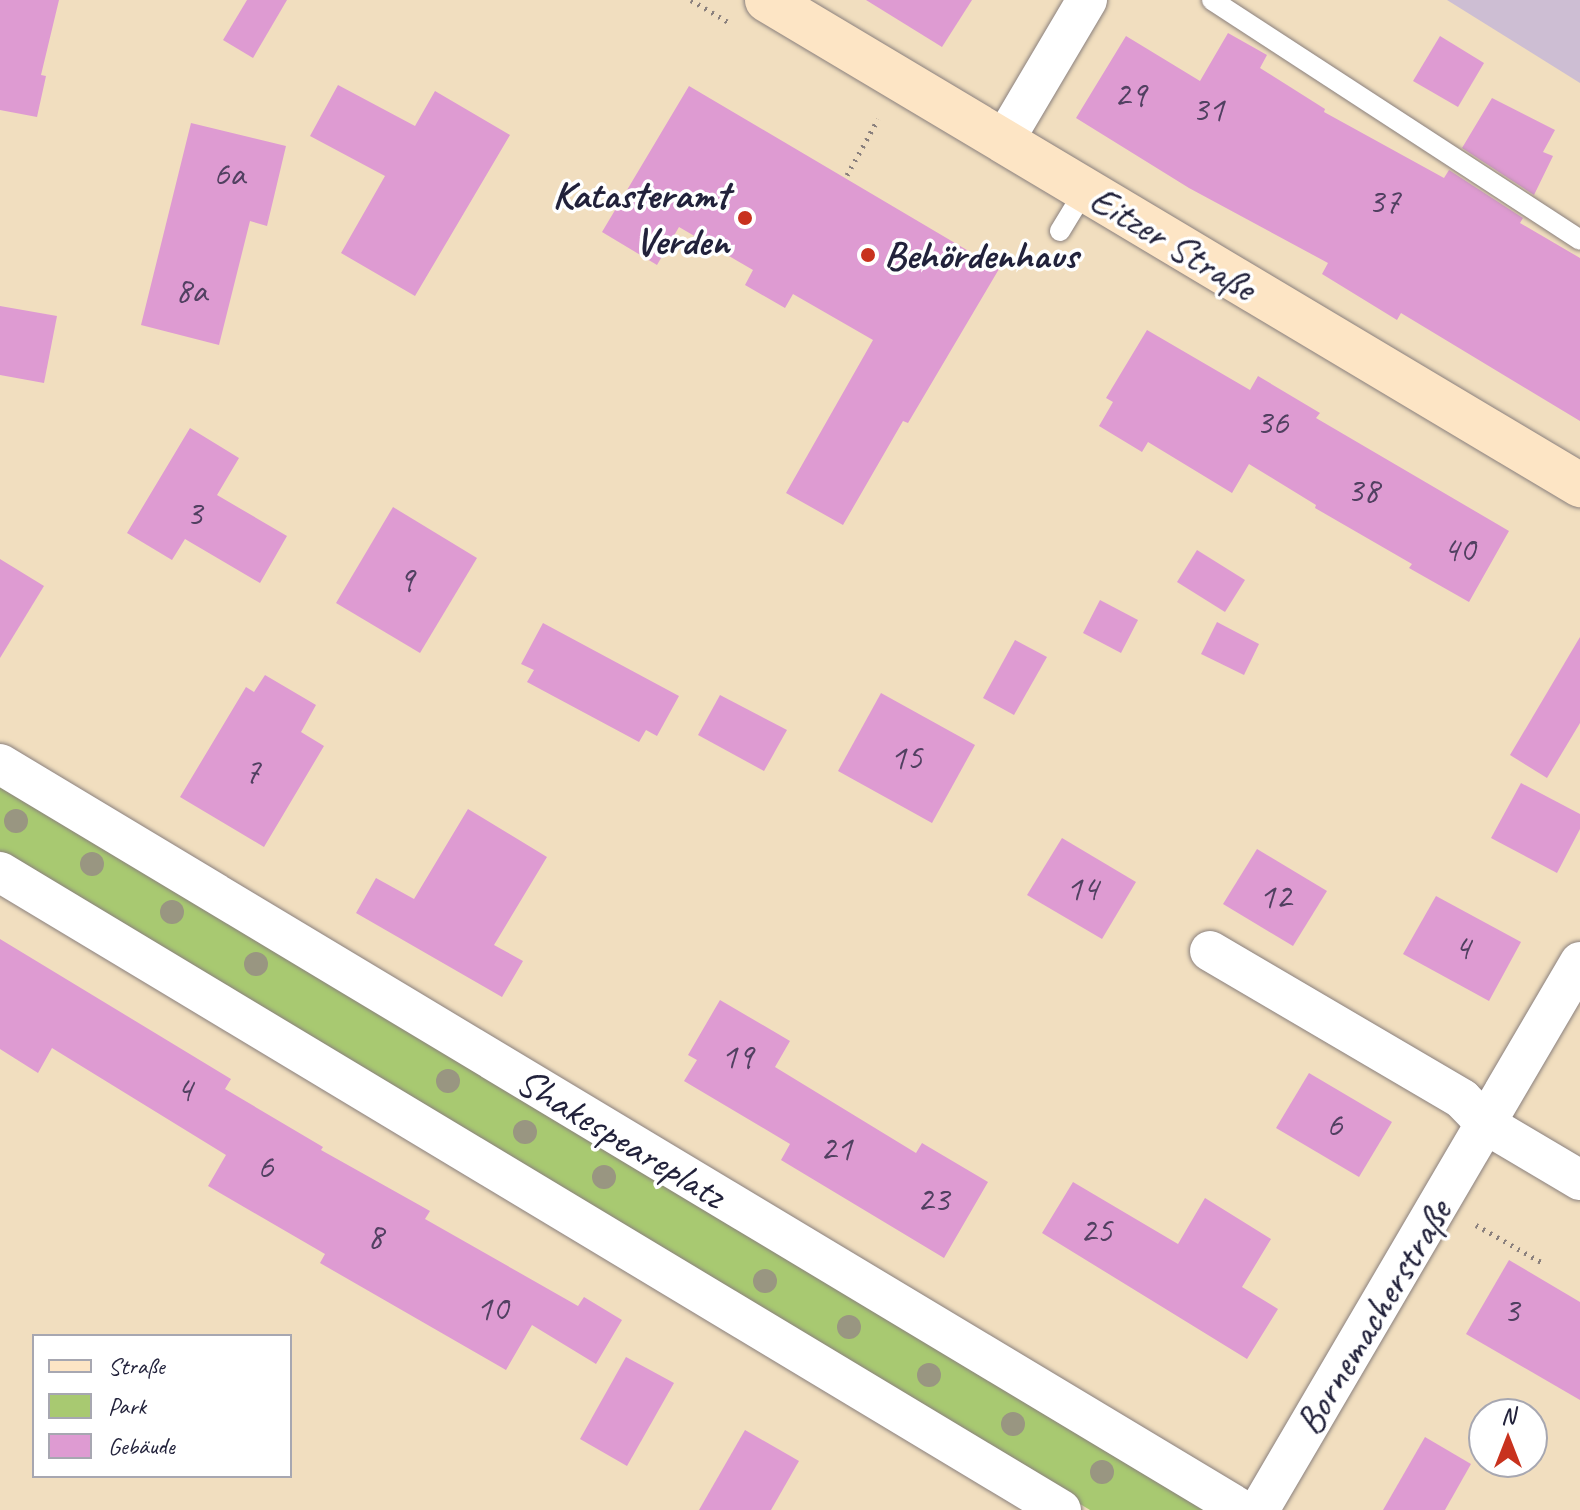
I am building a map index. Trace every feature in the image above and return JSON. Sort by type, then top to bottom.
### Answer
[{"type":"main road","name":"Eitzer Straße","points":[[767,0],[1580,485]]},
{"type":"street","points":[[1003,142],[1087,0]]},
{"type":"street","name":"Shakespeareplatz","points":[[0,764],[1242,1510]]},
{"type":"street","points":[[0,872],[1061,1510]]},
{"type":"street","points":[[1210,951],[1462,1099],[1487,1125],[1580,1180]]},
{"type":"street","name":"Bornemacherstraße","points":[[1259,1510],[1580,962]]},
{"type":"lane","points":[[1212,0],[1580,240]]},
{"type":"lane","points":[[1060,231],[1085,190]]},
{"type":"path","points":[[847,175],[880,115]]},
{"type":"path","points":[[1474,1224],[1541,1262]]},
{"type":"shaded area","points":[[1447,0],[1580,0],[1580,83]]},
{"type":"green space","points":[[0,780],[1214,1510],[1090,1510],[0,851]]},
{"type":"building","points":[[0,0],[59,0],[41,75],[46,76],[37,117],[0,110]]},
{"type":"building","points":[[247,0],[287,0],[253,58],[223,40]]},
{"type":"building","points":[[866,0],[972,0],[942,47]]},
{"type":"building","points":[[1228,33],[1267,55],[1260,68],[1325,109],[1324,112],[1444,178],[1449,170],[1523,218],[1520,223],[1580,258],[1580,421],[1401,313],[1397,320],[1322,274],[1328,263],[1189,188],[1076,118],[1126,36],[1200,81]]},
{"type":"building","points":[[1440,36],[1484,63],[1458,107],[1413,81]]},
{"type":"building","points":[[338,85],[415,126],[435,91],[510,135],[415,296],[341,253],[385,176],[310,136]]},
{"type":"building","points":[[689,86],[999,269],[908,423],[903,421],[843,525],[786,493],[873,340],[793,294],[785,308],[745,285],[753,270],[679,227],[657,265],[602,232]]},
{"type":"building","points":[[1492,98],[1555,130],[1543,152],[1553,156],[1534,195],[1462,148]]},
{"type":"building","points":[[191,123],[286,146],[267,226],[250,221],[219,345],[141,325]]},
{"type":"building","points":[[0,306],[57,316],[44,383],[0,375]]},
{"type":"building","points":[[1147,330],[1250,390],[1258,376],[1320,413],[1316,418],[1509,531],[1469,602],[1409,568],[1412,564],[1315,508],[1316,505],[1249,464],[1232,493],[1148,442],[1142,452],[1099,426],[1113,402],[1106,398]]},
{"type":"building","points":[[190,428],[239,458],[217,495],[287,536],[260,583],[185,539],[172,560],[127,533]]},
{"type":"building","points":[[393,507],[477,558],[420,653],[336,603]]},
{"type":"building","points":[[1197,550],[1245,580],[1225,612],[1177,582]]},
{"type":"building","points":[[0,559],[44,586],[0,658]]},
{"type":"building","points":[[1100,600],[1138,620],[1121,653],[1083,633]]},
{"type":"building","points":[[1217,622],[1259,644],[1244,675],[1201,654]]},
{"type":"building","points":[[543,623],[679,696],[657,736],[646,730],[639,742],[527,682],[534,670],[521,664]]},
{"type":"building","points":[[1580,637],[1580,723],[1547,778],[1510,755]]},
{"type":"building","points":[[1015,640],[1047,657],[1014,715],[983,698]]},
{"type":"building","points":[[265,675],[316,705],[301,732],[324,746],[264,847],[180,797],[246,687],[254,692]]},
{"type":"building","points":[[881,693],[975,745],[932,823],[838,771]]},
{"type":"building","points":[[720,695],[787,730],[764,771],[698,735]]},
{"type":"building","points":[[1521,783],[1580,814],[1580,829],[1557,873],[1491,838]]},
{"type":"building","points":[[468,809],[547,857],[494,945],[523,961],[502,997],[356,913],[376,878],[414,899]]},
{"type":"building","points":[[1062,838],[1136,882],[1102,939],[1027,895]]},
{"type":"building","points":[[1257,849],[1327,891],[1293,946],[1223,904]]},
{"type":"building","points":[[1436,896],[1521,942],[1489,1001],[1403,954]]},
{"type":"building","points":[[0,939],[231,1079],[225,1089],[323,1147],[321,1150],[430,1211],[425,1219],[578,1306],[584,1297],[622,1320],[596,1364],[532,1325],[506,1370],[320,1263],[325,1254],[208,1186],[226,1155],[52,1048],[38,1073],[0,1049]]},
{"type":"building","points":[[720,1000],[790,1041],[775,1067],[916,1153],[922,1143],[988,1182],[944,1258],[781,1160],[790,1144],[684,1081],[697,1060],[688,1055]]},
{"type":"building","points":[[1309,1073],[1392,1122],[1359,1177],[1276,1128]]},
{"type":"building","points":[[1073,1182],[1178,1244],[1205,1198],[1271,1239],[1242,1287],[1278,1309],[1247,1359],[1042,1233]]},
{"type":"building","points":[[1509,1260],[1580,1302],[1580,1400],[1466,1334]]},
{"type":"building","points":[[626,1357],[674,1383],[627,1466],[580,1439]]},
{"type":"building","points":[[745,1430],[799,1461],[771,1510],[699,1510]]},
{"type":"building","points":[[1425,1437],[1468,1462],[1468,1469],[1445,1510],[1383,1510]]},
{"type":"place","name":"Katasteramt Verden","points":[[745,218]]},
{"type":"place","name":"Behördenhaus","points":[[868,255]]}]
